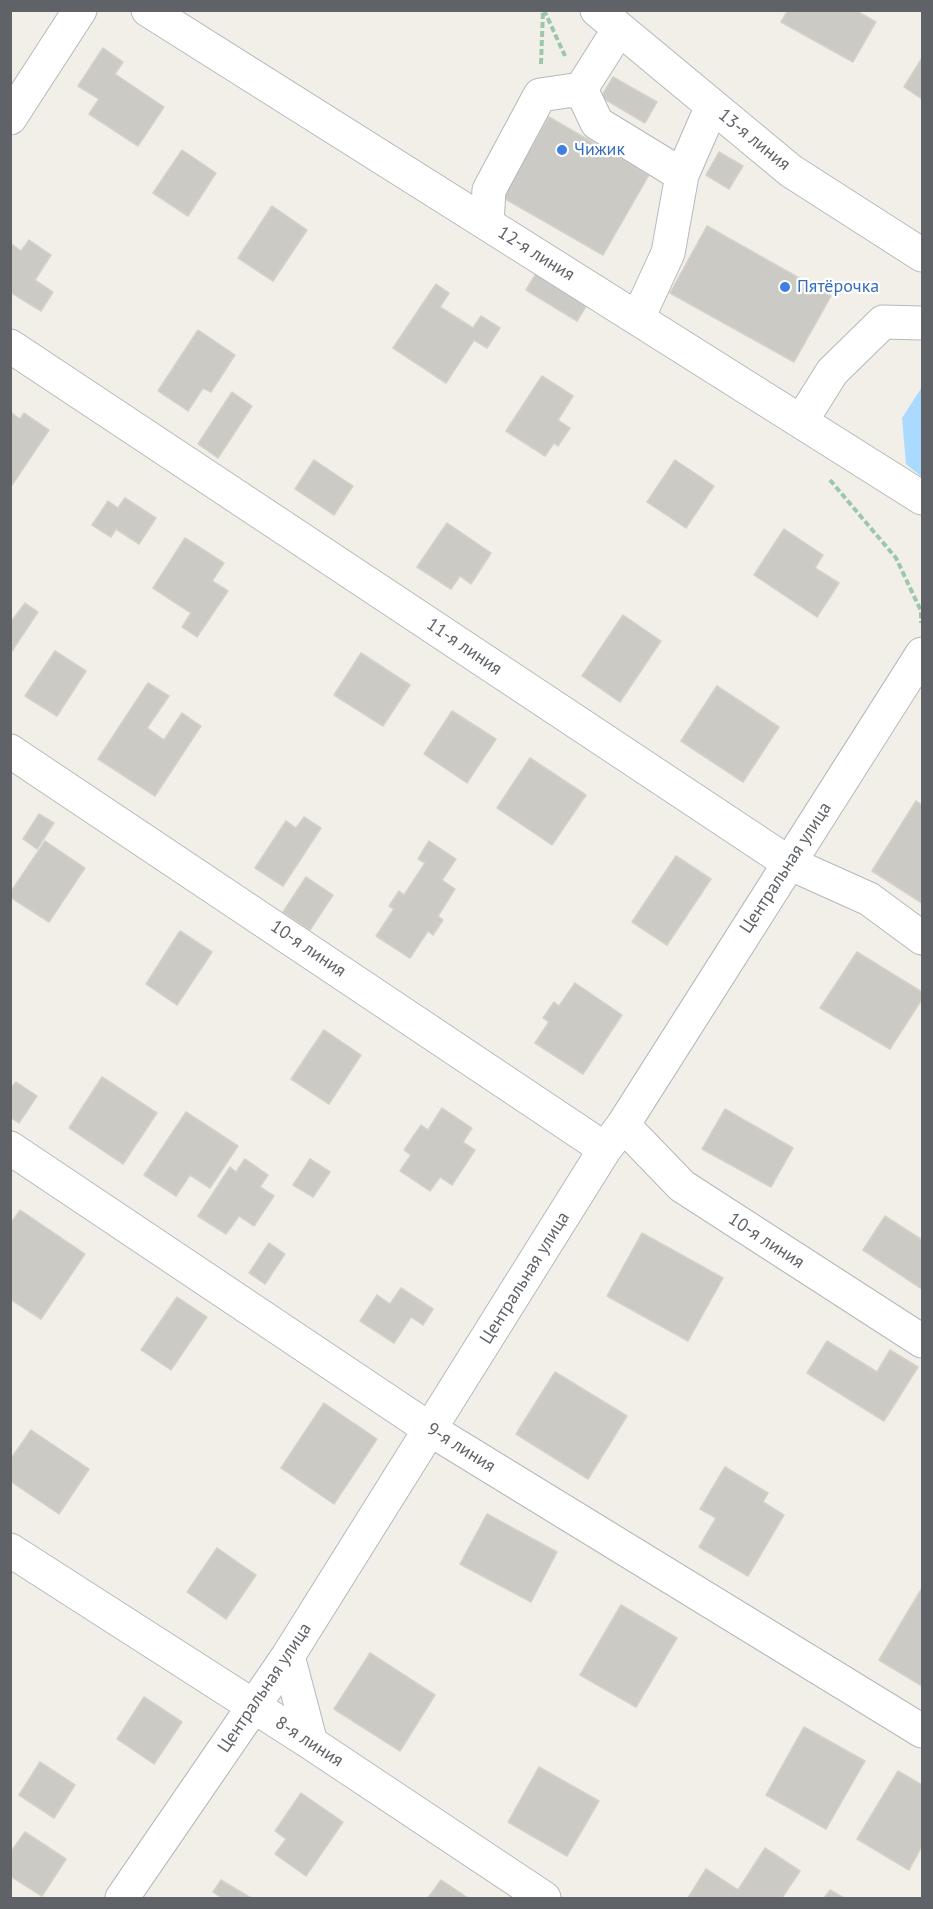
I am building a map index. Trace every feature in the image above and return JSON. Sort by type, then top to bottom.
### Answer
[{"type":"street","points":[[10,118],[80,10]]},
{"type":"street","name":"12-я линия","points":[[148,10],[802,420],[922,498]]},
{"type":"street","points":[[608,20],[581,89],[597,123],[682,175]]},
{"type":"street","name":"13-я линия","points":[[608,20],[790,171],[922,255]]},
{"type":"street","points":[[487,223],[489,190],[540,95],[581,89]]},
{"type":"street","points":[[638,318],[668,253],[682,175],[712,106]]},
{"type":"street","points":[[802,420],[832,372],[883,322],[922,323]]},
{"type":"street","name":"11-я линия","points":[[10,346],[789,863],[869,898],[922,938]]},
{"type":"street","name":"Центральная улица","points":[[122,1899],[288,1656],[614,1137],[922,655]]},
{"type":"street","name":"10-я линия","points":[[10,751],[614,1137],[682,1186],[922,1341]]},
{"type":"street","name":"9-я линия","points":[[10,1148],[430,1430],[922,1731]]},
{"type":"street","name":"8-я линия","points":[[10,1550],[311,1743],[544,1899]]},
{"type":"street","points":[[288,1656],[311,1743]]},
{"type":"path","points":[[543,10],[581,89]]},
{"type":"path","points":[[540,95],[543,10]]},
{"type":"path","points":[[824,473],[896,558],[921,611],[922,655]]},
{"type":"water","points":[[922,387],[922,477],[906,464],[902,418]]},
{"type":"building","points":[[788,10],[855,10],[876,22],[853,62],[781,22]]},
{"type":"building","points":[[103,48],[123,62],[115,74],[164,107],[138,146],[89,114],[99,99],[78,86]]},
{"type":"building","points":[[922,58],[922,99],[904,87]]},
{"type":"building","points":[[613,77],[657,102],[645,123],[601,97]]},
{"type":"building","points":[[549,117],[649,175],[603,255],[502,197]]},
{"type":"building","points":[[182,150],[216,173],[188,216],[153,193]]},
{"type":"building","points":[[719,152],[743,166],[729,189],[706,175]]},
{"type":"building","points":[[272,206],[307,230],[273,281],[238,258]]},
{"type":"building","points":[[707,226],[831,296],[794,362],[670,293]]},
{"type":"building","points":[[29,240],[51,255],[35,280],[53,292],[41,311],[10,292],[10,243],[21,251]]},
{"type":"building","points":[[537,272],[588,303],[577,321],[526,290]]},
{"type":"building","points":[[436,284],[449,293],[440,307],[473,328],[481,316],[500,328],[487,348],[474,340],[446,383],[393,348]]},
{"type":"building","points":[[198,330],[235,355],[211,392],[203,388],[188,411],[158,391]]},
{"type":"building","points":[[542,376],[573,396],[558,420],[570,428],[558,446],[554,443],[545,456],[506,431]]},
{"type":"building","points":[[232,392],[252,406],[218,458],[198,444]]},
{"type":"building","points":[[10,412],[20,419],[24,413],[49,430],[10,488]]},
{"type":"building","points":[[314,460],[353,486],[334,515],[295,489]]},
{"type":"building","points":[[675,460],[714,486],[686,528],[647,502]]},
{"type":"building","points":[[125,498],[156,518],[139,544],[116,529],[111,537],[92,525],[108,501],[118,508]]},
{"type":"building","points":[[447,523],[491,553],[471,584],[460,576],[451,589],[417,567]]},
{"type":"building","points":[[784,529],[823,555],[815,568],[839,583],[817,617],[754,575]]},
{"type":"building","points":[[185,538],[224,563],[212,581],[228,591],[197,637],[182,627],[191,613],[153,588]]},
{"type":"building","points":[[25,603],[38,612],[10,654],[10,623]]},
{"type":"building","points":[[623,615],[661,641],[620,702],[582,676]]},
{"type":"building","points":[[55,651],[86,671],[57,716],[25,696]]},
{"type":"building","points":[[361,653],[410,685],[383,726],[334,695]]},
{"type":"building","points":[[148,683],[169,696],[147,728],[164,740],[182,713],[201,726],[155,796],[98,759]]},
{"type":"building","points":[[717,686],[779,727],[743,782],[681,741]]},
{"type":"building","points":[[452,711],[496,739],[467,783],[424,754]]},
{"type":"building","points":[[530,758],[586,795],[552,845],[497,808]]},
{"type":"building","points":[[916,801],[922,805],[922,903],[872,871]]},
{"type":"building","points":[[39,814],[54,823],[37,849],[23,839]]},
{"type":"building","points":[[304,817],[321,828],[283,886],[255,868],[286,821],[296,828]]},
{"type":"building","points":[[45,841],[85,868],[49,922],[10,897],[10,893]]},
{"type":"building","points":[[429,841],[456,859],[442,880],[455,889],[438,916],[443,920],[433,935],[428,931],[410,958],[376,936],[394,909],[389,906],[399,891],[404,895],[425,863],[418,859]]},
{"type":"building","points":[[676,856],[711,879],[667,945],[632,922]]},
{"type":"building","points":[[306,877],[333,895],[310,930],[283,912]]},
{"type":"building","points":[[180,931],[212,952],[177,1005],[146,984]]},
{"type":"building","points":[[857,952],[922,992],[922,999],[890,1049],[820,1008]]},
{"type":"building","points":[[575,983],[622,1015],[583,1074],[535,1043],[549,1022],[543,1018],[554,1002],[559,1006]]},
{"type":"building","points":[[324,1030],[361,1055],[329,1104],[291,1079]]},
{"type":"building","points":[[102,1077],[157,1113],[123,1164],[69,1128]]},
{"type":"building","points":[[16,1082],[37,1096],[19,1123],[10,1117],[10,1089]]},
{"type":"building","points":[[442,1108],[472,1128],[463,1142],[475,1150],[452,1185],[440,1177],[430,1191],[400,1171],[411,1155],[404,1150],[421,1125],[428,1130]]},
{"type":"building","points":[[725,1109],[793,1148],[771,1187],[702,1149]]},
{"type":"building","points":[[186,1112],[238,1146],[210,1188],[190,1175],[176,1196],[144,1175]]},
{"type":"building","points":[[245,1159],[268,1175],[260,1187],[274,1196],[254,1226],[239,1216],[226,1234],[198,1216],[230,1167],[236,1172]]},
{"type":"building","points":[[310,1159],[330,1172],[313,1197],[293,1185]]},
{"type":"building","points":[[20,1210],[85,1254],[41,1319],[10,1299],[10,1224]]},
{"type":"building","points":[[885,1216],[922,1240],[922,1289],[863,1250]]},
{"type":"building","points":[[642,1233],[723,1278],[688,1341],[607,1296]]},
{"type":"building","points":[[269,1243],[285,1254],[265,1284],[249,1273]]},
{"type":"building","points":[[401,1288],[433,1309],[423,1325],[411,1317],[394,1343],[360,1321],[377,1295],[390,1304]]},
{"type":"building","points":[[177,1297],[207,1317],[171,1370],[141,1350]]},
{"type":"building","points":[[827,1341],[877,1372],[890,1350],[918,1367],[884,1421],[807,1373]]},
{"type":"building","points":[[555,1372],[627,1416],[588,1479],[516,1434]]},
{"type":"building","points":[[324,1403],[377,1439],[334,1504],[281,1468]]},
{"type":"building","points":[[31,1430],[89,1469],[59,1514],[10,1481],[10,1460]]},
{"type":"building","points":[[725,1467],[768,1493],[763,1502],[784,1515],[748,1576],[699,1547],[716,1518],[700,1509]]},
{"type":"building","points":[[487,1514],[557,1552],[531,1602],[460,1564]]},
{"type":"building","points":[[217,1548],[256,1575],[226,1619],[187,1592]]},
{"type":"building","points":[[922,1588],[922,1686],[879,1660]]},
{"type":"building","points":[[621,1605],[677,1638],[636,1707],[580,1675]]},
{"type":"building","points":[[370,1653],[435,1695],[400,1751],[334,1709]]},
{"type":"building","points":[[144,1697],[182,1722],[154,1764],[117,1739]]},
{"type":"building","points":[[804,1727],[865,1761],[826,1829],[766,1795]]},
{"type":"building","points":[[40,1762],[75,1785],[54,1818],[19,1795]]},
{"type":"building","points":[[539,1767],[599,1801],[567,1856],[508,1822]]},
{"type":"building","points":[[898,1771],[922,1785],[922,1846],[909,1870],[857,1839]]},
{"type":"building","points":[[301,1793],[343,1822],[306,1876],[275,1854],[286,1839],[275,1831]]},
{"type":"building","points":[[25,1832],[66,1859],[42,1896],[10,1876],[10,1853]]},
{"type":"building","points":[[765,1848],[800,1871],[782,1898],[688,1898],[706,1869],[738,1890]]},
{"type":"building","points":[[221,1880],[251,1898],[222,1898],[213,1892]]},
{"type":"building","points":[[441,1880],[468,1898],[428,1898]]},
{"type":"building","points":[[830,1890],[844,1898],[824,1898]]},
{"type":"place","name":"Чижик","points":[[562,150]]},
{"type":"place","name":"Пятёрочка","points":[[785,287]]}]
